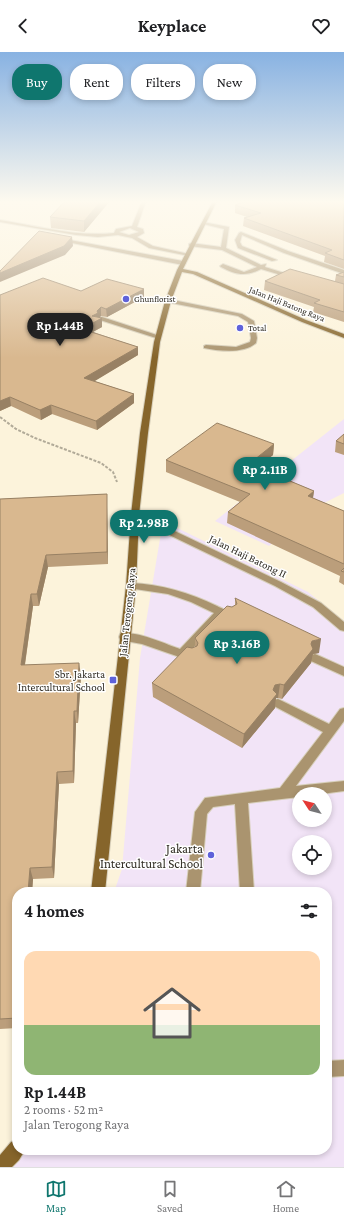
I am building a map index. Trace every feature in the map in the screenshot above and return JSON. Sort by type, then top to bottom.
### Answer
[{"type":"street","points":[[130,253],[183,263]]},
{"type":"street","points":[[163,253],[183,263]]},
{"type":"street","name":"Jalan Terogong Raya","points":[[99,887],[124,637],[131,586],[135,516],[144,433],[158,337],[168,301],[188,253]]},
{"type":"street","points":[[232,253],[261,267],[302,279]]},
{"type":"street","points":[[256,253],[274,260]]},
{"type":"street","points":[[223,266],[238,274],[243,274],[261,267],[284,253]]},
{"type":"street","points":[[289,253],[344,272]]},
{"type":"street","name":"Jalan Haji Batong Raya","points":[[183,263],[195,273],[304,321],[344,336]]},
{"type":"street","points":[[168,301],[240,315],[251,321],[254,338],[253,343],[241,348],[206,347]]},
{"type":"street","points":[[102,320],[158,337]]},
{"type":"street","name":"Jalan Haji Batong II","points":[[135,516],[284,587],[317,605],[344,627]]},
{"type":"street","points":[[124,637],[143,640],[186,655],[225,614],[182,595],[149,586],[131,586]]},
{"type":"street","points":[[315,658],[344,672]]},
{"type":"street","points":[[278,703],[330,730]]},
{"type":"street","points":[[284,793],[344,712]]},
{"type":"street","points":[[194,887],[201,812],[209,802],[344,786]]},
{"type":"street","points":[[241,798],[247,887]]},
{"type":"street","points":[[332,1069],[344,1068]]},
{"type":"street","points":[[0,1167],[13,1155]]},
{"type":"path","points":[[0,417],[8,424],[24,433],[58,448],[104,464],[115,474],[119,497],[137,504]]},
{"type":"shaded area","points":[[344,419],[344,493],[316,507],[269,546],[215,521]]},
{"type":"shaded area","name":"Jakarta Intercultural School","points":[[163,521],[308,592],[344,621],[344,1167],[8,1167],[19,1155],[332,1155],[332,887],[116,887],[122,869],[140,658]]},
{"type":"building","points":[[18,253],[47,253],[0,273],[0,271]]},
{"type":"building","points":[[325,253],[344,253],[344,260]]},
{"type":"building","points":[[290,269],[344,284],[344,312],[314,303],[320,300],[265,281]]},
{"type":"building","points":[[344,272],[344,277],[336,275]]},
{"type":"building","points":[[43,278],[81,291],[107,279],[144,289],[106,309],[101,307],[97,311],[98,313],[92,316],[102,318],[82,329],[138,347],[84,378],[134,394],[96,421],[51,405],[40,410],[10,397],[0,401],[0,295]]},
{"type":"building","points":[[217,423],[274,444],[249,464],[314,491],[308,496],[344,511],[344,564],[228,512],[250,494],[166,460]]},
{"type":"building","points":[[344,434],[344,444],[336,441]]},
{"type":"building","points":[[107,494],[107,552],[46,555],[37,594],[31,594],[21,665],[79,663],[77,711],[74,711],[73,771],[57,772],[52,867],[30,868],[28,887],[12,887],[12,1018],[0,1019],[0,499]]},
{"type":"building","points":[[235,598],[321,639],[312,641],[311,644],[313,649],[284,685],[275,685],[273,690],[277,694],[244,734],[152,683],[187,647],[192,648],[197,646],[198,643],[195,638],[227,606],[232,607],[237,604]]},
{"type":"place","name":"Ghunflorist","points":[[126,299]]},
{"type":"place","name":"Total","points":[[240,328]]},
{"type":"place","name":"Sbr. Jakarta Intercultural School","points":[[113,680]]},
{"type":"place","name":"Jakarta Intercultural School","points":[[211,855]]}]
